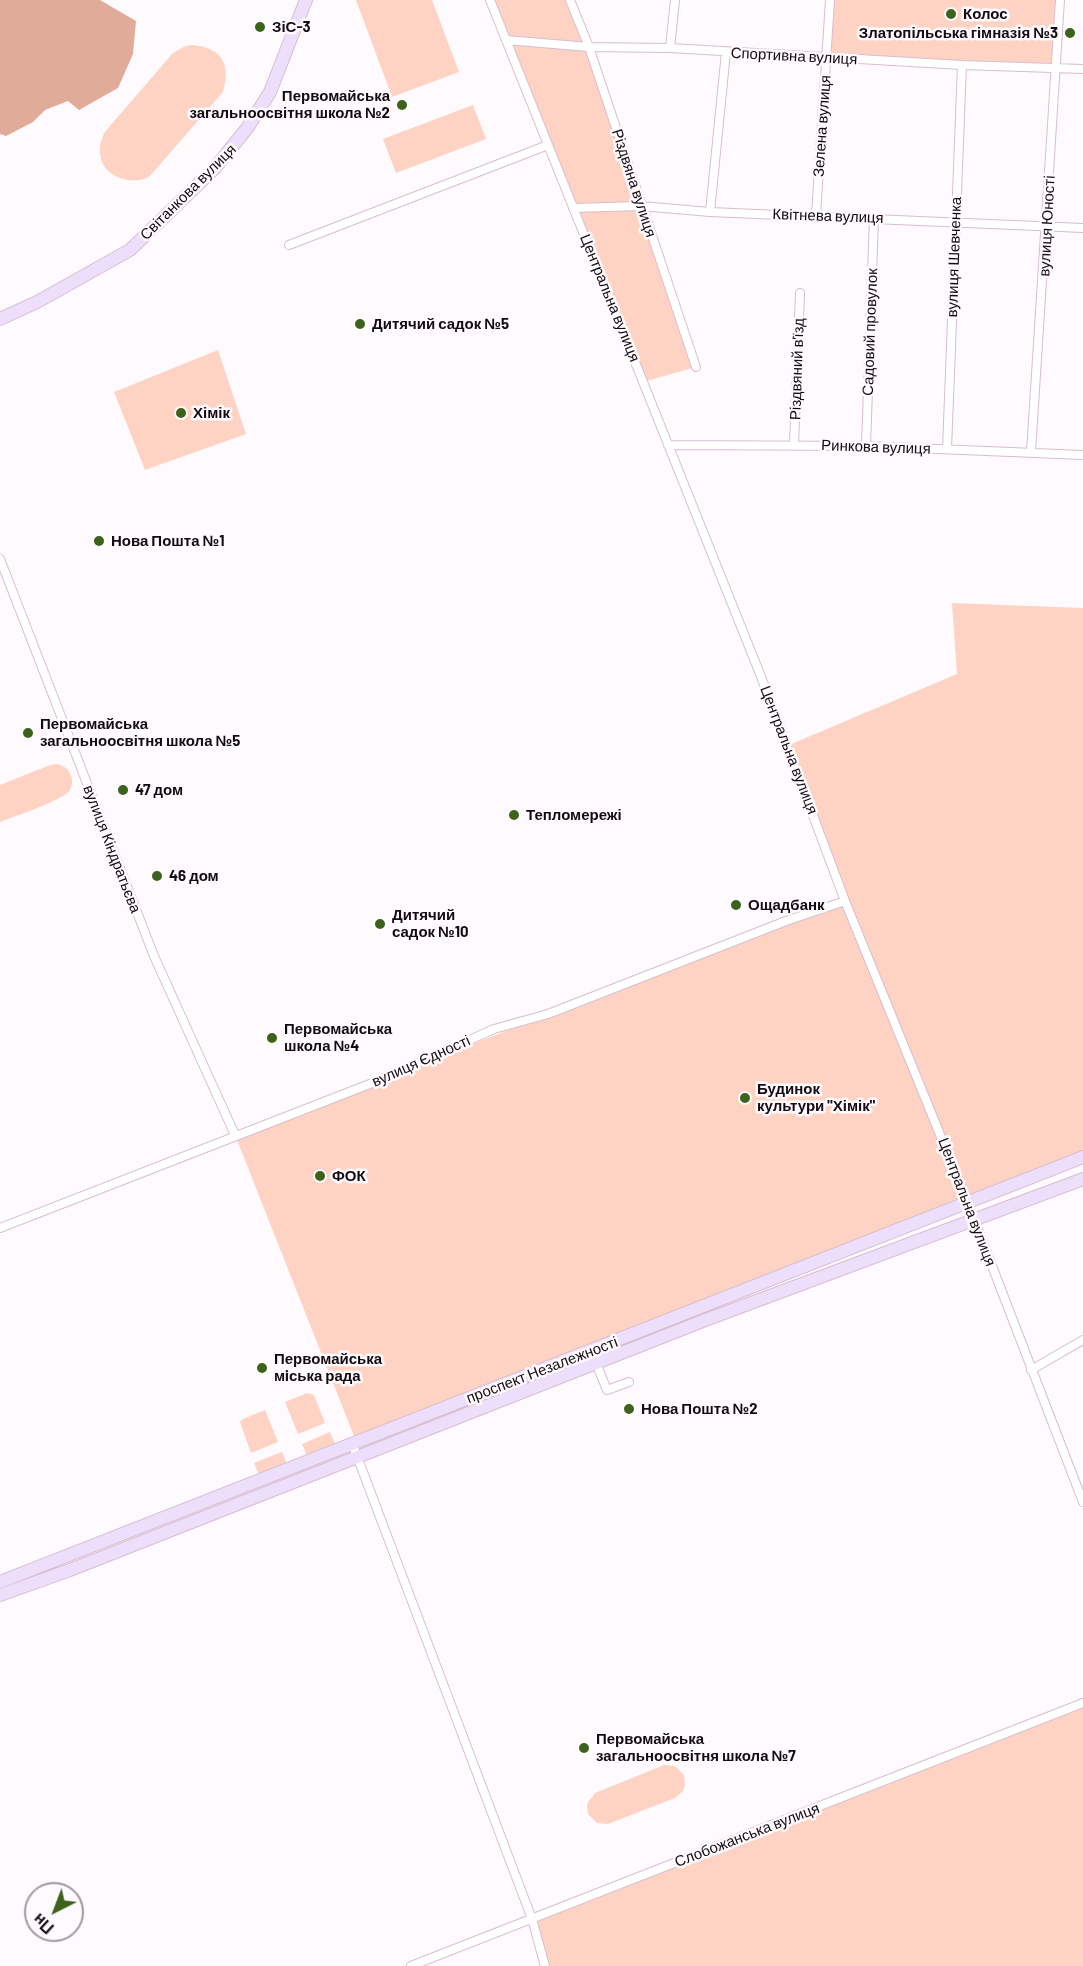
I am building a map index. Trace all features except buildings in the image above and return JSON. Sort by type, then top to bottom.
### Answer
[{"type":"street","name":"Світанкова вулиця","points":[[0,319],[37,302],[129,250],[215,168],[248,128],[270,92],[306,0]]},
{"type":"street","name":"Центральна вулиця","points":[[490,0],[764,684],[845,901],[967,1201],[1083,1502]]},
{"type":"street","name":"Різдвяна вулиця","points":[[570,0],[589,47],[696,367]]},
{"type":"street","points":[[670,48],[675,0]]},
{"type":"street","name":"Зелена вулиця","points":[[816,215],[830,0]]},
{"type":"street","name":"вулиця Юності","points":[[1031,453],[1060,0]]},
{"type":"street","name":"Спортивна вулиця","points":[[506,40],[589,47],[670,48],[962,65],[1083,69]]},
{"type":"street","points":[[710,212],[726,52]]},
{"type":"street","name":"вулиця Шевченка","points":[[947,449],[962,65]]},
{"type":"street","points":[[289,245],[548,145]]},
{"type":"street","name":"Квітнева вулиця","points":[[573,208],[641,206],[710,212],[1083,228]]},
{"type":"street","name":"Садовий провулок","points":[[866,446],[874,218]]},
{"type":"street","name":"Різдвяний в'їзд","points":[[794,445],[800,293]]},
{"type":"street","name":"Ринкова вулиця","points":[[668,445],[866,446],[1083,455]]},
{"type":"street","name":"вулиця Кіндратьєва","points":[[0,559],[154,956],[235,1135]]},
{"type":"street","name":"вулиця Єдності","points":[[0,1228],[380,1080],[494,1029],[548,1014],[786,921],[845,901]]},
{"type":"street","name":"проспект Незалежності","points":[[0,1595],[70,1570],[357,1456],[967,1201],[1083,1157]]},
{"type":"street","name":"проспект Незалежності","points":[[0,1582],[354,1442],[593,1357],[708,1319],[1083,1179]]},
{"type":"street","points":[[1031,1370],[1083,1340]]},
{"type":"street","points":[[593,1357],[607,1390],[629,1382]]},
{"type":"street","points":[[354,1442],[357,1456],[532,1919],[545,1966]]},
{"type":"street","name":"Слобожанська вулиця","points":[[411,1966],[1083,1703]]},
{"type":"shaded area","points":[[0,0],[100,0],[136,21],[133,54],[118,88],[79,110],[68,101],[45,110],[33,122],[6,136],[0,134]]},
{"type":"shaded area","points":[[356,0],[432,0],[459,72],[392,97]]},
{"type":"shaded area","points":[[490,0],[570,0],[696,367],[643,382]]},
{"type":"shaded area","points":[[830,0],[1060,0],[1055,67],[827,57]]},
{"type":"shaded area","points":[[191,45],[210,49],[222,59],[226,73],[223,92],[149,177],[132,180],[115,176],[108,171],[100,156],[100,145],[104,133],[172,54]]},
{"type":"shaded area","points":[[473,105],[486,139],[396,173],[383,139]]},
{"type":"shaded area","name":"Хімік","points":[[218,350],[246,434],[145,470],[114,392]]},
{"type":"shaded area","points":[[952,603],[1083,608],[1083,1154],[356,1441],[235,1135],[845,901],[789,745],[957,674]]},
{"type":"shaded area","points":[[57,764],[66,768],[70,774],[72,785],[70,790],[49,803],[0,822],[0,785]]},
{"type":"shaded area","points":[[307,1393],[314,1395],[325,1423],[298,1434],[285,1402]]},
{"type":"shaded area","points":[[265,1410],[278,1442],[251,1453],[240,1422]]},
{"type":"shaded area","points":[[330,1432],[337,1449],[309,1460],[302,1444]]},
{"type":"shaded area","points":[[282,1452],[289,1468],[261,1480],[254,1463]]},
{"type":"shaded area","points":[[1083,1703],[1083,1966],[545,1966],[532,1919]]},
{"type":"shaded area","points":[[664,1765],[675,1766],[684,1775],[683,1791],[675,1798],[608,1824],[597,1823],[588,1814],[587,1804],[595,1793]]},
{"type":"place","name":"Колос","points":[[951,14]]},
{"type":"place","name":"ЗіС-3","points":[[260,27]]},
{"type":"place","name":"Златопільська гімназія №3","points":[[1070,33]]},
{"type":"place","name":"Первомайська загальноосвітня школа №2","points":[[402,105]]},
{"type":"place","name":"Дитячий садок №5","points":[[360,324]]},
{"type":"place","name":"Хімік","points":[[181,413]]},
{"type":"place","name":"Нова Пошта №1","points":[[99,541]]},
{"type":"place","name":"Первомайська загальноосвітня школа №5","points":[[28,733]]},
{"type":"place","name":"47 дом","points":[[123,790]]},
{"type":"place","name":"Тепломережі","points":[[514,815]]},
{"type":"place","name":"46 дом","points":[[157,876]]},
{"type":"place","name":"Ощадбанк","points":[[736,905]]},
{"type":"place","name":"Дитячий садок №10","points":[[380,924]]},
{"type":"place","name":"Первомайська школа №4","points":[[272,1038]]},
{"type":"place","name":"Будинок культури \"Хімік\"","points":[[745,1098]]},
{"type":"place","name":"ФОК","points":[[320,1176]]},
{"type":"place","name":"Первомайська мiська рада","points":[[262,1368]]},
{"type":"place","name":"Нова Пошта №2","points":[[629,1409]]},
{"type":"place","name":"Первомайська загальноосвітня школа №7","points":[[584,1748]]}]
